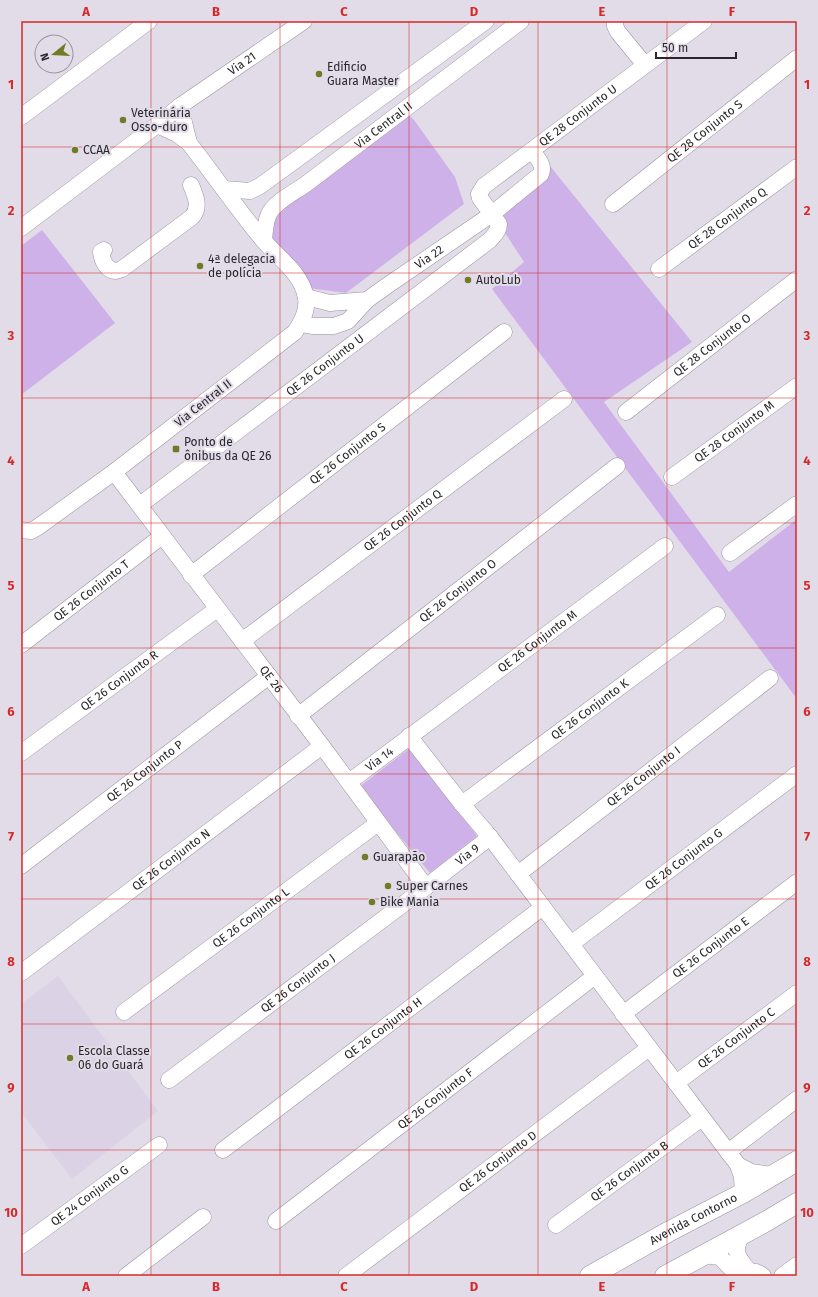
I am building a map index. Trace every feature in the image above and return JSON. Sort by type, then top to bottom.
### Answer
[{"type":"main road","name":"Avenida Contorno","points":[[590,1276],[668,1232],[743,1193],[771,1175],[797,1161]]},
{"type":"main road","points":[[666,1276],[797,1202]]},
{"type":"street","points":[[21,117],[149,21]]},
{"type":"street","name":"Via Central II","points":[[224,189],[250,191],[260,186],[486,21]]},
{"type":"street","name":"Via Central II","points":[[264,240],[267,220],[270,212],[282,201],[521,21]]},
{"type":"street","points":[[614,21],[618,32],[645,65]]},
{"type":"street","name":"QE 28 Conjunto U","points":[[494,216],[480,198],[479,194],[484,186],[704,21]]},
{"type":"street","name":"Via 21","points":[[157,125],[180,106],[302,22]]},
{"type":"street","name":"QE 28 Conjunto S","points":[[613,204],[797,58]]},
{"type":"street","points":[[180,106],[189,143]]},
{"type":"street","points":[[23,222],[157,125],[177,134],[189,143],[264,240],[294,273],[306,297],[330,304],[367,300]]},
{"type":"street","name":"Via 22","points":[[301,324],[312,326],[334,326],[348,321],[367,300],[388,284],[494,216],[541,174],[543,170],[542,167],[532,151]]},
{"type":"street","name":"QE 28 Conjunto Q","points":[[659,269],[797,168]]},
{"type":"street","points":[[104,250],[101,252],[102,259],[110,270],[116,271],[122,269],[192,217],[196,212],[197,206],[196,198],[191,185]]},
{"type":"street","name":"QE 26 Conjunto U","points":[[140,505],[490,240],[499,228],[494,216]]},
{"type":"street","name":"QE 28 Conjunto O","points":[[626,412],[797,279]]},
{"type":"street","points":[[388,284],[404,305]]},
{"type":"street","name":"Via Central II","points":[[24,533],[114,472],[295,332],[301,324],[306,311],[306,297]]},
{"type":"street","name":"QE 26 Conjunto S","points":[[191,575],[504,332]]},
{"type":"street","name":"QE 28 Conjunto M","points":[[672,478],[797,386]]},
{"type":"street","name":"QE 26 Conjunto Q","points":[[242,641],[564,399]]},
{"type":"street","name":"QE 26 Conjunto O","points":[[298,716],[617,466]]},
{"type":"street","name":"QE 26","points":[[114,472],[322,746],[426,887]]},
{"type":"street","points":[[730,553],[797,504]]},
{"type":"street","name":"QE 26 Conjunto T","points":[[21,645],[162,536]]},
{"type":"street","name":"QE 26 Conjunto M","points":[[410,736],[666,546]]},
{"type":"street","name":"QE 26 Conjunto R","points":[[21,752],[217,609]]},
{"type":"street","name":"QE 26 Conjunto K","points":[[462,804],[717,615]]},
{"type":"street","name":"QE 26 Conjunto P","points":[[21,866],[269,676]]},
{"type":"street","name":"QE 26 Conjunto I","points":[[518,874],[770,678]]},
{"type":"street","points":[[410,736],[462,804],[490,837],[738,1165],[742,1177],[743,1193]]},
{"type":"street","name":"Via 14","points":[[349,782],[410,736]]},
{"type":"street","name":"QE 26 Conjunto N","points":[[21,973],[322,746]]},
{"type":"street","name":"QE 26 Conjunto G","points":[[570,944],[797,774]]},
{"type":"street","name":"QE 26 Conjunto L","points":[[124,1012],[378,823]]},
{"type":"street","name":"Via 9","points":[[426,887],[490,837]]},
{"type":"street","name":"QE 26 Conjunto E","points":[[623,1014],[797,882]]},
{"type":"street","name":"QE 26 Conjunto J","points":[[169,1080],[426,887]]},
{"type":"street","name":"QE 26 Conjunto H","points":[[223,1150],[543,907]]},
{"type":"street","name":"QE 26 Conjunto F","points":[[276,1221],[595,976]]},
{"type":"street","name":"QE 26 Conjunto C","points":[[676,1083],[797,993]]},
{"type":"street","name":"QE 26 Conjunto D","points":[[346,1276],[649,1048]]},
{"type":"street","points":[[728,1152],[797,1100]]},
{"type":"street","name":"QE 26 Conjunto B","points":[[556,1225],[702,1118]]},
{"type":"street","name":"QE 24 Conjunto G","points":[[21,1246],[160,1145]]},
{"type":"street","points":[[738,1165],[751,1172],[771,1175]]},
{"type":"street","points":[[126,1276],[203,1217]]},
{"type":"street","points":[[743,1233],[736,1252],[748,1275]]},
{"type":"street","points":[[704,1255],[720,1257],[748,1275]]},
{"type":"street","points":[[782,1276],[797,1265]]},
{"type":"shaded area","points":[[404,110],[414,120],[455,177],[464,204],[346,293],[308,288],[267,234],[270,209]]},
{"type":"shaded area","points":[[550,166],[692,342],[604,402],[729,572],[797,519],[797,699],[492,289],[524,262],[494,216]]},
{"type":"shaded area","points":[[42,230],[115,323],[21,395],[21,246]]},
{"type":"shaded area","points":[[410,748],[477,836],[430,873],[359,787]]},
{"type":"shaded area","name":"Escola Classe 06 do Guará","points":[[58,976],[158,1111],[72,1179],[21,1112],[21,1004]]},
{"type":"place","name":"Edificio Guara Master","points":[[319,74]]},
{"type":"place","name":"Veterinária Osso-duro","points":[[123,120]]},
{"type":"place","name":"CCAA","points":[[75,150]]},
{"type":"place","name":"4ª delegacia de polícia","points":[[200,266]]},
{"type":"place","name":"AutoLub","points":[[468,280]]},
{"type":"place","name":"Ponto de ônibus da QE 26","points":[[176,449]]},
{"type":"place","name":"Guarapão","points":[[365,857]]},
{"type":"place","name":"Super Carnes","points":[[388,886]]},
{"type":"place","name":"Bike Mania","points":[[372,902]]},
{"type":"place","name":"Escola Classe 06 do Guará","points":[[70,1058]]}]
